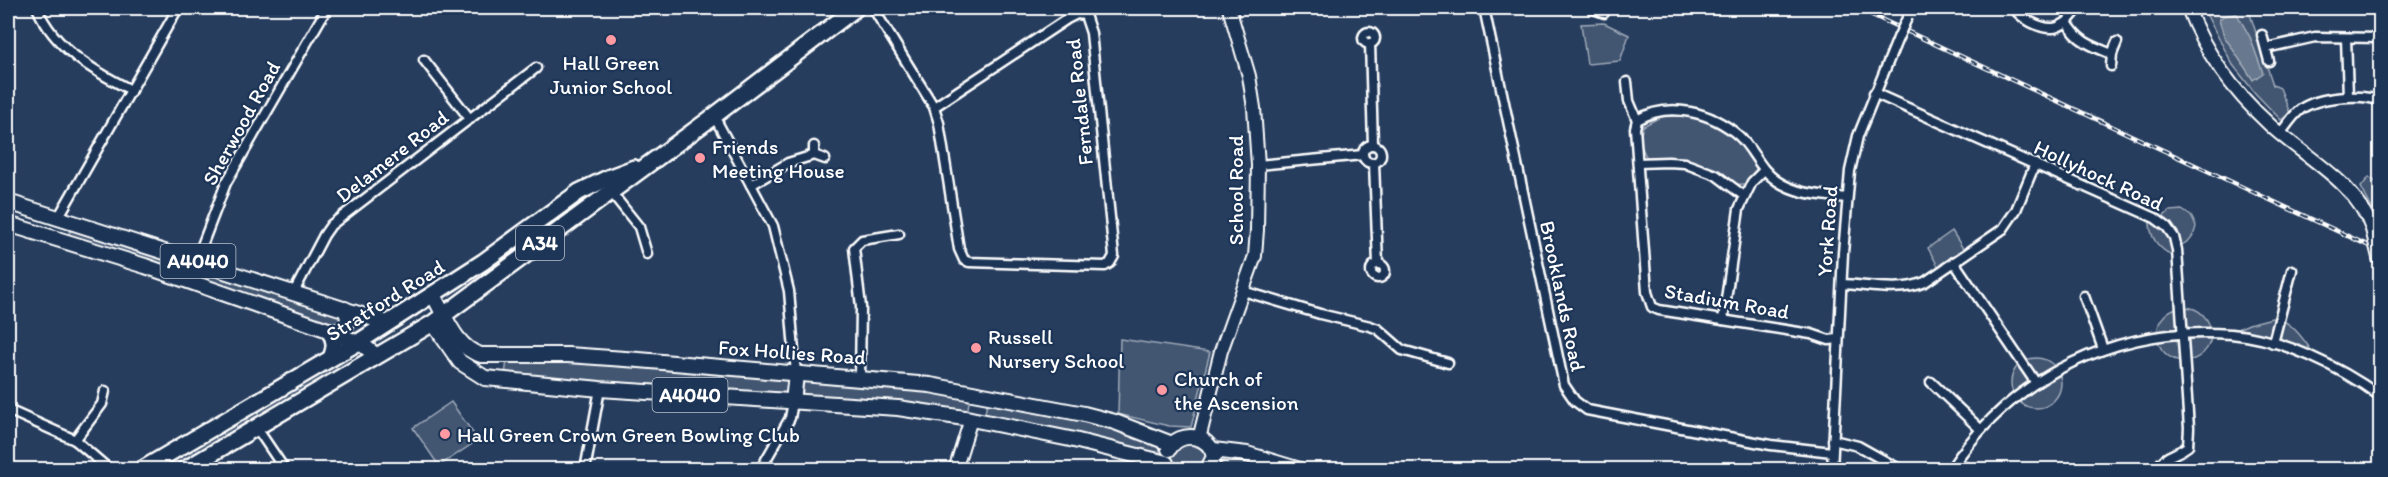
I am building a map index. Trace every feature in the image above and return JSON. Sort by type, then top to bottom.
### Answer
[{"type":"highway","name":"Stratford Road","points":[[184,470],[439,319],[607,186],[648,164],[856,8]]},
{"type":"highway","name":"Stratford Road","points":[[141,470],[357,343],[433,295],[579,192],[607,186]]},
{"type":"highway","points":[[331,358],[334,351],[332,331]]},
{"type":"highway","points":[[215,426],[226,444]]},
{"type":"main road","name":"School Road","points":[[1199,439],[1221,351],[1255,256],[1258,165],[1249,76],[1229,8]]},
{"type":"main road","points":[[2188,8],[2205,44],[2226,77],[2246,102],[2280,134],[2343,185],[2366,213],[2380,262]]},
{"type":"main road","name":"A4040","points":[[8,202],[387,323]]},
{"type":"main road","points":[[53,239],[58,218]]},
{"type":"main road","name":"A4040","points":[[8,224],[145,266],[332,331],[377,356]]},
{"type":"main road","name":"Fox Hollies Road","points":[[433,295],[439,319],[460,362],[485,378],[600,389],[898,408],[971,419],[1070,439],[1168,466]]},
{"type":"main road","points":[[332,331],[345,329],[349,316],[345,309]]},
{"type":"main road","name":"Fox Hollies Road","points":[[439,319],[473,353],[568,355],[930,385],[1084,414],[1115,422],[1172,444]]},
{"type":"main road","points":[[498,380],[502,355]]},
{"type":"main road","points":[[793,402],[796,374]]},
{"type":"main road","points":[[955,470],[971,419],[976,393]]},
{"type":"main road","points":[[1168,466],[1167,451],[1172,444],[1186,438],[1199,439],[1208,443],[1213,450],[1214,461],[1207,470]]},
{"type":"main road","points":[[1213,450],[1247,454],[1300,470]]},
{"type":"street","points":[[37,8],[43,22],[64,48],[104,76],[131,90]]},
{"type":"street","points":[[58,218],[178,8]]},
{"type":"street","name":"Sherwood Road","points":[[196,261],[226,183],[327,8]]},
{"type":"street","points":[[873,8],[934,107]]},
{"type":"street","name":"Brooklands Road","points":[[1484,8],[1564,385],[1568,394],[1587,410],[1771,445],[1832,452]]},
{"type":"street","points":[[1586,18],[1591,8],[1604,13]]},
{"type":"street","name":"York Road","points":[[1832,470],[1847,198],[1858,136],[1874,93],[1913,8]]},
{"type":"street","points":[[2014,8],[2018,14],[2046,27],[2056,28],[2067,22],[2079,8]]},
{"type":"street","name":"Ferndale Road","points":[[1077,14],[1084,15],[1091,33],[1114,256],[1110,263],[1104,266],[964,260],[959,249],[939,123],[934,107],[1067,19],[1077,14]]},
{"type":"street","points":[[2067,22],[2074,35],[2089,45],[2112,54]]},
{"type":"street","points":[[2262,35],[2269,61]]},
{"type":"street","points":[[2346,38],[2348,96]]},
{"type":"street","points":[[2266,48],[2299,39],[2380,38]]},
{"type":"street","points":[[2112,66],[2112,54],[2117,42]]},
{"type":"street","points":[[1370,43],[1372,145]]},
{"type":"street","points":[[424,60],[470,119]]},
{"type":"street","name":"Delamere Road","points":[[294,292],[331,225],[536,68]]},
{"type":"street","name":"Stadium Road","points":[[1627,82],[1629,101],[1637,120],[1635,128],[1640,213],[1648,301],[1652,307],[1811,334],[1829,340],[1838,339]]},
{"type":"street","name":"Hollyhock Road","points":[[1874,93],[2155,218],[2167,227],[2174,237],[2177,250],[2189,428],[2188,446],[2166,456],[2156,470]]},
{"type":"street","points":[[2280,134],[2302,108],[2348,96],[2380,101]]},
{"type":"street","points":[[1637,120],[1660,112],[1697,112],[1714,119],[1739,136],[1764,170],[1795,192],[1847,198]]},
{"type":"street","points":[[714,116],[773,226],[789,291],[796,374]]},
{"type":"street","points":[[1372,145],[1381,153],[1379,159],[1374,163],[1365,161],[1363,155],[1365,148],[1372,145]]},
{"type":"street","points":[[751,185],[814,151],[825,159]]},
{"type":"street","points":[[1258,165],[1363,155]]},
{"type":"street","points":[[1374,163],[1378,264]]},
{"type":"street","points":[[1638,163],[1687,164],[1716,175],[1744,196]]},
{"type":"street","points":[[1842,284],[1917,286],[2003,229],[2016,210],[2035,164]]},
{"type":"street","points":[[1723,320],[1736,223],[1744,196],[1764,170]]},
{"type":"street","points":[[607,186],[639,227],[647,254]]},
{"type":"street","points":[[860,378],[861,308],[854,248],[862,240],[899,234]]},
{"type":"street","points":[[1954,261],[2036,383]]},
{"type":"street","points":[[2273,343],[2292,270]]},
{"type":"street","points":[[1243,291],[1370,326],[1382,332],[1402,350],[1448,363]]},
{"type":"street","points":[[2084,296],[2103,350]]},
{"type":"street","points":[[1968,470],[1953,466],[1980,429],[2015,398],[2062,367],[2103,350],[2154,337],[2232,334],[2273,343],[2325,363],[2362,382],[2380,396]]},
{"type":"street","points":[[1931,382],[1980,429]]},
{"type":"street","points":[[585,470],[600,389]]},
{"type":"street","points":[[75,440],[102,404],[105,391]]},
{"type":"street","points":[[759,470],[790,418],[793,402]]},
{"type":"street","points":[[8,410],[75,440],[110,470]]},
{"type":"street","points":[[256,427],[285,470]]},
{"type":"street","points":[[1833,440],[1858,446],[1902,470]]},
{"type":"shaded area","points":[[2226,8],[2248,8],[2273,85],[2280,88],[2290,113],[2281,120],[2255,93],[2233,65],[2205,12]]},
{"type":"shaded area","points":[[2237,14],[2250,37],[2263,73],[2253,80],[2224,36],[2219,20],[2223,16]]},
{"type":"shaded area","points":[[1604,23],[1629,35],[1620,61],[1587,64],[1581,24]]},
{"type":"shaded area","points":[[1662,116],[1692,117],[1715,125],[1739,143],[1757,168],[1747,183],[1739,184],[1691,162],[1647,158],[1641,142],[1643,126]]},
{"type":"shaded area","points":[[2369,177],[2380,185],[2380,230],[2377,218],[2361,187]]},
{"type":"shaded area","points":[[2182,210],[2191,216],[2196,226],[2190,240],[2176,247],[2178,259],[2156,242],[2151,230],[2150,215],[2159,220],[2170,211]]},
{"type":"shaded area","points":[[77,229],[339,313],[342,317],[340,327],[71,240],[69,232]]},
{"type":"shaded area","points":[[1952,231],[1964,250],[1939,268],[1928,248]]},
{"type":"shaded area","points":[[2179,307],[2189,307],[2199,311],[2207,319],[2211,334],[2207,349],[2199,357],[2189,361],[2179,361],[2169,357],[2161,349],[2157,339],[2157,329],[2161,319],[2169,311]]},
{"type":"shaded area","points":[[2272,318],[2286,322],[2292,327],[2318,360],[2273,343],[2226,334],[2249,324]]},
{"type":"shaded area","points":[[1120,339],[1210,352],[1191,427],[1169,426],[1118,414]]},
{"type":"shaded area","points":[[348,355],[354,363],[227,438],[224,437],[223,427]]},
{"type":"shaded area","points":[[2031,358],[2041,358],[2054,365],[2061,378],[2061,388],[2054,401],[2041,408],[2031,408],[2022,404],[2015,397],[2011,388],[2011,378],[2015,369],[2022,362]]},
{"type":"shaded area","points":[[507,361],[573,362],[790,379],[788,396],[505,375]]},
{"type":"shaded area","points":[[804,380],[879,385],[970,397],[967,414],[802,397]]},
{"type":"shaded area","points":[[988,401],[1075,419],[1140,437],[1161,444],[1159,453],[984,416]]},
{"type":"shaded area","name":"Hall Green Crown Green Bowling Club","points":[[451,402],[478,440],[439,466],[413,428]]},
{"type":"shaded area","points":[[212,434],[219,446],[178,469],[151,470]]},
{"type":"shaded area","points":[[1189,443],[1202,445],[1209,460],[1198,470],[1177,469],[1169,462],[1170,453]]},
{"type":"shaded area","points":[[1226,458],[1283,469],[1224,469],[1221,464]]},
{"type":"railway","points":[[1857,8],[2380,251]]},
{"type":"place","name":"Hall Green Junior School","points":[[611,40]]},
{"type":"place","name":"Friends Meeting House","points":[[700,158]]},
{"type":"place","name":"Russell Nursery School","points":[[976,348]]},
{"type":"place","name":"Church of the Ascension","points":[[1162,390]]},
{"type":"place","name":"Hall Green Crown Green Bowling Club","points":[[445,434]]}]
